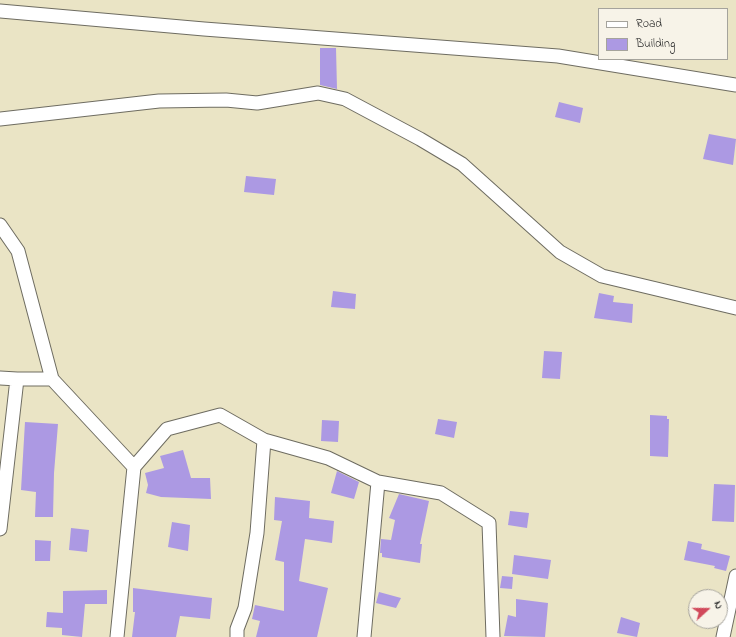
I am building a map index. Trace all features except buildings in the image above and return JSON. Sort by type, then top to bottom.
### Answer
[{"type":"street","points":[[0,11],[204,29],[558,56],[736,85]]},
{"type":"street","points":[[0,119],[159,101],[226,100],[257,103],[318,94],[345,99],[420,139],[462,164],[560,252],[602,276],[736,308]]},
{"type":"street","points":[[0,225],[18,251],[52,379],[134,467]]},
{"type":"street","points":[[0,378],[52,379]]},
{"type":"street","points":[[0,529],[17,379]]},
{"type":"street","points":[[117,637],[134,467],[167,429],[220,415],[264,440],[328,458],[378,482],[441,493],[489,523],[493,637]]},
{"type":"street","points":[[237,637],[237,629],[245,608],[257,533],[264,440]]},
{"type":"street","points":[[364,637],[378,482]]},
{"type":"street","points":[[723,637],[736,576]]}]
